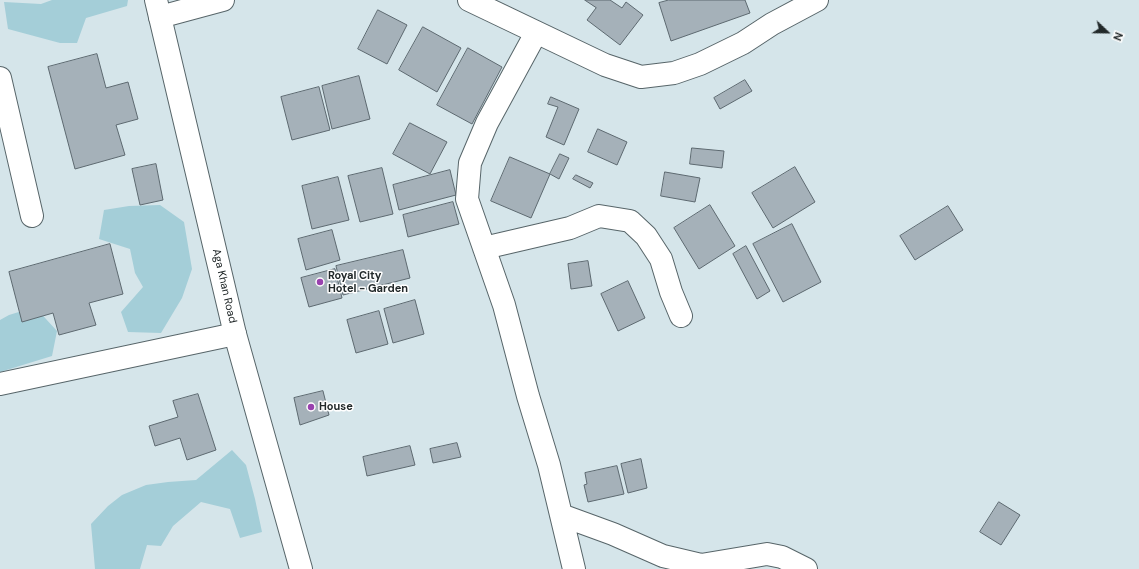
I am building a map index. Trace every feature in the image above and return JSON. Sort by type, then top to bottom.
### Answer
[{"type":"street","points":[[158,9],[223,0]]},
{"type":"street","points":[[469,0],[604,65],[641,77],[674,73],[700,64],[743,43],[772,24],[818,0]]},
{"type":"street","name":"Aga Khan Road","points":[[158,9],[235,334],[301,569]]},
{"type":"street","points":[[536,32],[487,123],[470,163],[467,199],[504,305],[528,396],[549,465],[574,569]]},
{"type":"street","points":[[0,78],[4,107],[32,216]]},
{"type":"street","points":[[484,248],[570,228],[600,216],[630,221],[646,236],[661,259],[671,292],[681,316]]},
{"type":"street","points":[[0,384],[235,334]]},
{"type":"street","points":[[561,515],[613,534],[663,556],[703,567],[767,554],[782,557],[806,569]]},
{"type":"shaded area","points":[[52,0],[128,0],[127,6],[86,18],[77,43],[60,43],[8,29],[4,2],[41,4]]},
{"type":"shaded area","points":[[160,205],[184,222],[192,269],[182,298],[161,333],[128,332],[121,312],[143,287],[135,273],[130,249],[99,239],[104,210],[129,206]]},
{"type":"shaded area","points":[[35,307],[57,331],[52,356],[0,372],[0,320],[9,315]]},
{"type":"shaded area","points":[[232,450],[246,465],[262,532],[240,538],[230,509],[201,502],[173,526],[161,546],[147,545],[140,569],[95,569],[91,524],[108,506],[122,495],[146,485],[196,480]]},
{"type":"building","points":[[585,0],[610,0],[622,8],[626,2],[643,15],[620,45],[587,20],[596,8]]},
{"type":"building","points":[[669,0],[745,0],[750,13],[671,41],[659,3]]},
{"type":"building","points":[[378,10],[407,25],[387,64],[358,49]]},
{"type":"building","points":[[423,27],[461,48],[437,92],[399,70]]},
{"type":"building","points":[[468,48],[502,67],[472,124],[437,105]]},
{"type":"building","points":[[97,54],[106,88],[128,82],[138,119],[116,125],[125,155],[75,169],[48,67]]},
{"type":"building","points":[[359,76],[370,119],[332,129],[322,86]]},
{"type":"building","points":[[745,80],[752,91],[720,109],[714,98]]},
{"type":"building","points":[[319,87],[330,130],[292,140],[281,97]]},
{"type":"building","points":[[551,97],[579,109],[564,145],[546,137],[558,107],[548,104]]},
{"type":"building","points":[[410,123],[447,142],[430,174],[393,154]]},
{"type":"building","points":[[598,129],[627,142],[617,165],[588,152]]},
{"type":"building","points":[[692,148],[724,151],[722,168],[690,164]]},
{"type":"building","points":[[560,154],[569,158],[559,179],[550,174]]},
{"type":"building","points":[[510,157],[550,174],[531,218],[491,201]]},
{"type":"building","points":[[156,164],[163,200],[140,205],[132,169]]},
{"type":"building","points":[[795,167],[815,202],[773,228],[752,193]]},
{"type":"building","points":[[382,168],[393,214],[360,222],[348,176]]},
{"type":"building","points":[[450,170],[456,195],[399,210],[393,185]]},
{"type":"building","points":[[665,172],[700,178],[695,202],[661,196]]},
{"type":"building","points":[[576,175],[593,183],[590,188],[573,179]]},
{"type":"building","points":[[338,177],[349,220],[312,229],[302,186]]},
{"type":"building","points":[[453,202],[459,224],[408,237],[403,215]]},
{"type":"building","points":[[710,205],[735,246],[699,269],[674,228]]},
{"type":"building","points":[[948,206],[963,230],[915,260],[900,236]]},
{"type":"building","points":[[792,224],[821,282],[783,302],[753,244]]},
{"type":"building","points":[[332,230],[340,260],[306,270],[298,239]]},
{"type":"building","points":[[110,244],[123,294],[89,303],[96,325],[59,335],[53,313],[22,322],[9,272]]},
{"type":"building","points":[[746,246],[770,291],[757,299],[733,254]]},
{"type":"building","points":[[403,250],[410,278],[343,295],[336,266]]},
{"type":"building","points":[[588,261],[592,286],[571,289],[568,264]]},
{"type":"building","points":[[335,269],[342,298],[309,307],[301,278]]},
{"type":"building","points":[[628,281],[645,318],[618,331],[601,294]]},
{"type":"building","points":[[415,300],[424,334],[393,343],[384,309]]},
{"type":"building","points":[[379,311],[388,344],[356,353],[347,320]]},
{"type":"building","name":"House","points":[[323,391],[329,415],[300,425],[294,398]]},
{"type":"building","points":[[198,394],[216,450],[187,460],[180,438],[155,446],[149,426],[178,417],[173,401]]},
{"type":"building","points":[[457,443],[461,457],[433,463],[430,449]]},
{"type":"building","points":[[410,446],[415,465],[367,476],[363,457]]},
{"type":"building","points":[[641,459],[647,488],[628,493],[621,464]]},
{"type":"building","points":[[617,466],[624,494],[588,502],[584,485],[587,484],[585,473]]},
{"type":"building","points":[[999,502],[1020,515],[1001,545],[980,532]]},
{"type":"place","name":"Royal City Hotel - Garden","points":[[320,282]]},
{"type":"place","name":"House","points":[[311,407]]}]
